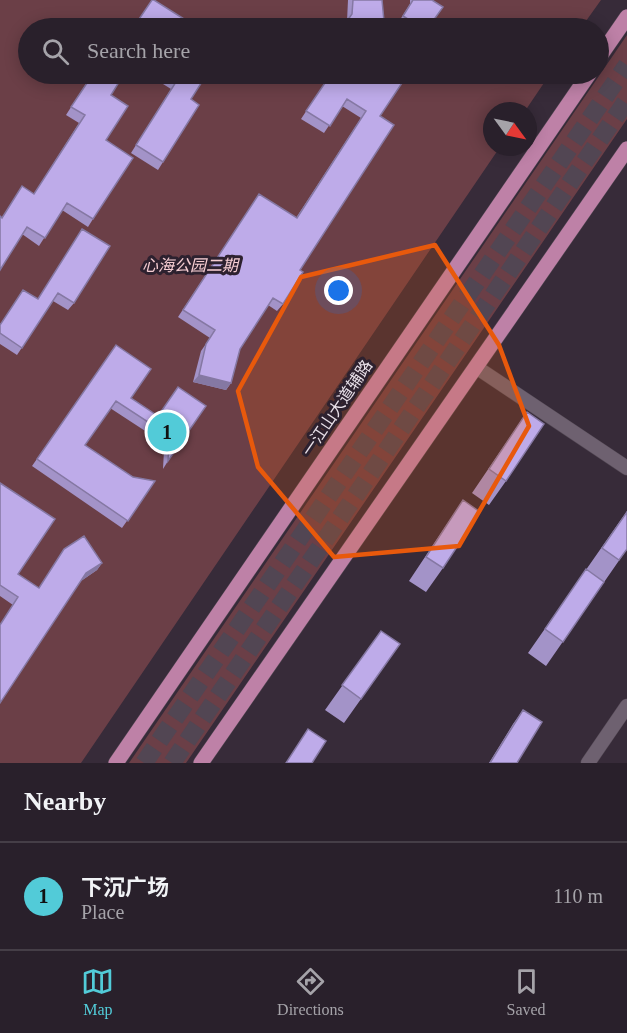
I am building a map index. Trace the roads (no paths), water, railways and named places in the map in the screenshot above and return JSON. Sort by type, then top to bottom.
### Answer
[{"type":"main road","points":[[609,43],[627,17]]},
{"type":"main road","name":"一江山大道辅路","points":[[116,763],[582,84]]},
{"type":"main road","points":[[201,763],[627,149]]},
{"type":"street","points":[[476,367],[627,468]]},
{"type":"street","points":[[588,763],[627,706]]},
{"type":"tunnel","points":[[144,763],[627,65]]},
{"type":"tunnel","points":[[172,763],[627,100]]},
{"type":"place","name":"下沉广场","points":[[167,432]]},
{"type":"park label","name":"心海公园二期","points":[[190,265]]}]
